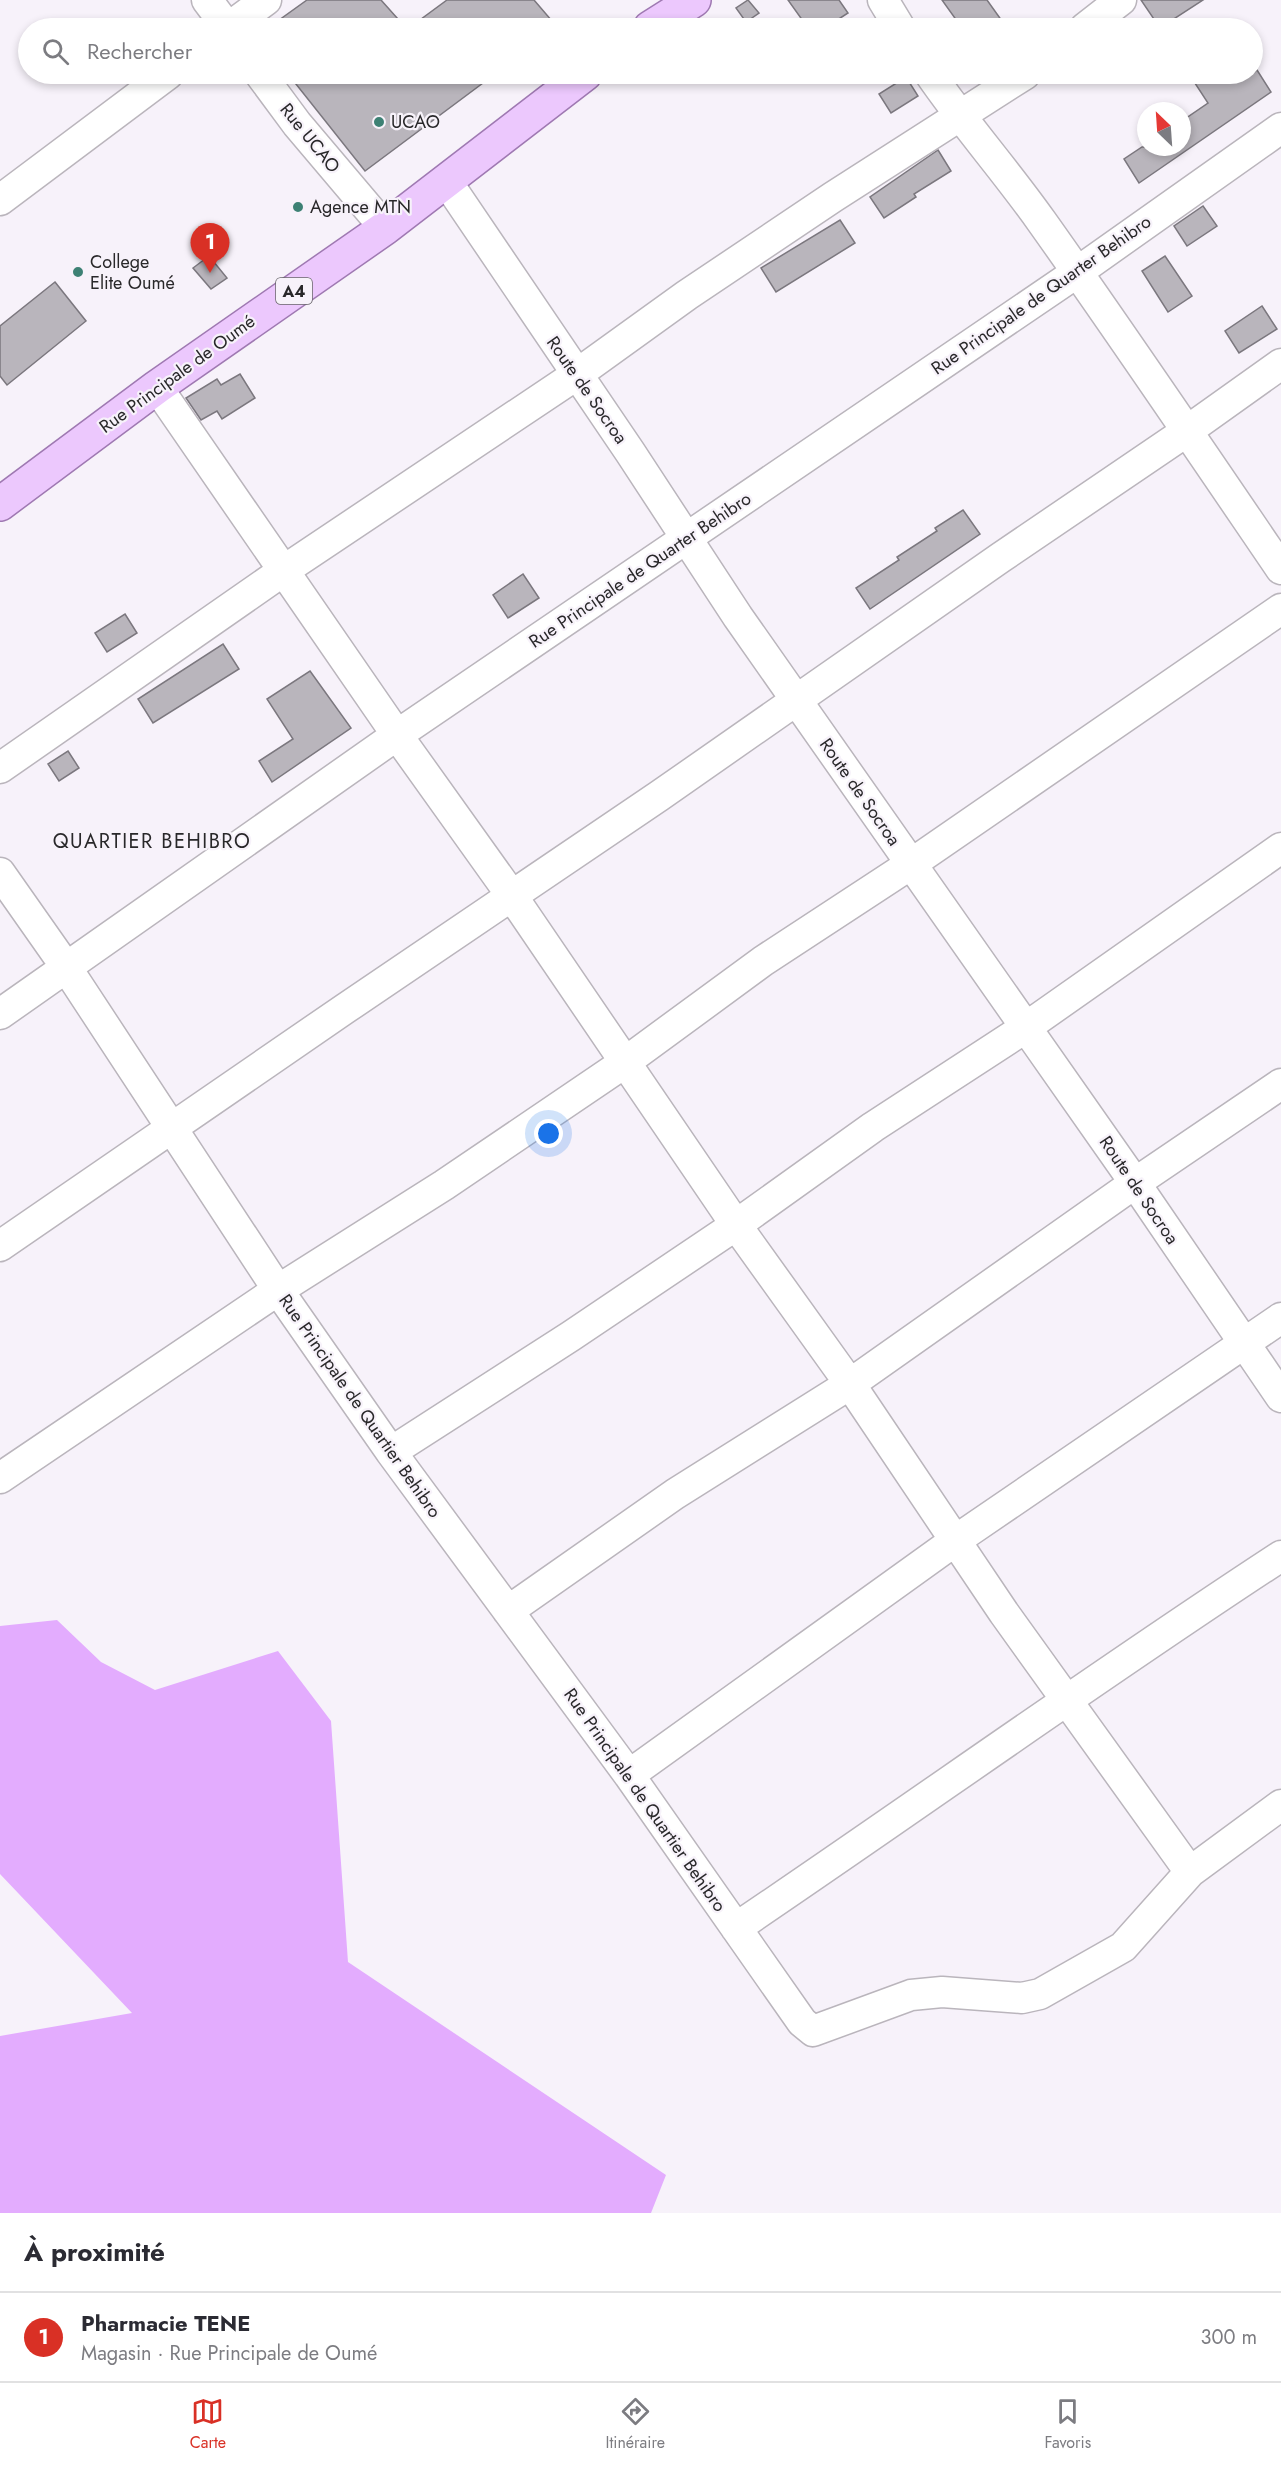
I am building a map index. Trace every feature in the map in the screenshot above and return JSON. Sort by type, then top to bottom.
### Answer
[{"type":"main road","points":[[666,18],[694,0]]},
{"type":"main road","name":"Rue Principale de Oumé","points":[[0,504],[157,387],[385,228],[572,84]]},
{"type":"street","points":[[207,0],[220,18]]},
{"type":"street","points":[[242,18],[266,0]]},
{"type":"street","points":[[883,0],[894,18]]},
{"type":"street","points":[[1098,18],[1121,0]]},
{"type":"street","points":[[0,200],[155,84]]},
{"type":"street","name":"Rue UCAO","points":[[268,84],[297,124],[385,228]]},
{"type":"street","points":[[937,84],[959,116],[999,163],[1281,569]]},
{"type":"street","points":[[0,768],[283,571],[576,375],[687,295],[1009,84]]},
{"type":"street","name":"Rue Principale de Quarter Behibro","points":[[0,1014],[397,735],[687,540],[1076,273],[1281,128]]},
{"type":"street","name":"Route de Socroa","points":[[447,182],[796,701],[1135,1183],[1281,1397]]},
{"type":"street","points":[[0,1246],[796,701],[1281,364]]},
{"type":"street","points":[[157,387],[397,735],[512,896],[736,1225],[850,1384],[1066,1702],[1190,1872],[1281,1805]]},
{"type":"street","points":[[0,1478],[278,1290],[444,1185],[624,1063],[763,961],[911,864],[1281,609]]},
{"type":"street","points":[[391,1452],[571,1336],[736,1225],[873,1127],[1025,1028],[1281,848]]},
{"type":"street","name":"Rue Principale de Quartier Behibro","points":[[0,873],[66,967],[278,1290],[391,1452],[629,1775],[802,2022],[813,2031],[911,1995],[942,1992],[1022,1998],[1040,1994],[1123,1947],[1190,1872]]},
{"type":"street","points":[[508,1611],[675,1494],[850,1384],[1135,1183],[1281,1084]]},
{"type":"street","points":[[629,1775],[956,1540],[1281,1318]]},
{"type":"street","points":[[736,1928],[1210,1602],[1281,1556]]},
{"type":"shaded area","points":[[57,1620],[101,1662],[155,1690],[278,1651],[331,1721],[348,1962],[666,2175],[651,2213],[0,2213],[0,2036],[132,2013],[0,1874],[0,1626]]},
{"type":"building","points":[[307,0],[381,0],[397,18],[282,18]]},
{"type":"building","points":[[447,0],[534,0],[549,18],[423,18]]},
{"type":"building","points":[[748,0],[759,13],[752,18],[743,18],[736,8]]},
{"type":"building","points":[[788,0],[839,0],[848,13],[840,18],[801,18]]},
{"type":"building","points":[[942,0],[987,0],[1000,18],[955,18]]},
{"type":"building","points":[[1141,0],[1203,0],[1175,18],[1153,18]]},
{"type":"building","points":[[1263,79],[1271,92],[1191,147],[1191,115],[1208,103],[1196,84],[1263,84]]},
{"type":"building","name":"UCAO","points":[[296,84],[482,84],[365,171]]},
{"type":"building","points":[[895,84],[910,84],[918,96],[891,113],[879,94]]},
{"type":"building","points":[[938,150],[951,171],[914,194],[916,197],[884,218],[870,197]]},
{"type":"building","points":[[1137,150],[1137,156],[1178,156],[1139,183],[1124,159]]},
{"type":"building","points":[[1203,206],[1217,226],[1187,246],[1174,226]]},
{"type":"building","points":[[840,220],[855,243],[776,292],[761,268]]},
{"type":"building","points":[[209,256],[227,278],[211,289],[193,268]]},
{"type":"building","points":[[1165,256],[1192,296],[1168,312],[1142,271]]},
{"type":"building","points":[[55,282],[86,321],[7,385],[0,376],[0,326]]},
{"type":"building","points":[[1262,306],[1277,329],[1239,353],[1225,331]]},
{"type":"building","points":[[240,374],[255,398],[222,419],[217,411],[201,420],[186,398],[217,379],[221,385]]},
{"type":"building","points":[[963,510],[980,534],[870,609],[856,588],[899,560],[897,557],[937,531],[935,528]]},
{"type":"building","points":[[523,574],[539,598],[508,618],[493,595]]},
{"type":"building","points":[[125,614],[137,633],[107,652],[95,633]]},
{"type":"building","points":[[223,644],[239,669],[153,723],[138,699]]},
{"type":"building","points":[[310,671],[351,728],[272,782],[259,761],[293,739],[267,699]]},
{"type":"building","points":[[68,751],[79,768],[59,781],[48,764]]},
{"type":"place","name":"UCAO","points":[[379,122]]},
{"type":"place","name":"Agence MTN","points":[[298,207]]},
{"type":"place","name":"College Elite Oumé","points":[[78,272]]},
{"type":"place","name":"Pharmacie TENE","points":[[210,273]]},
{"type":"district","name":"QUARTIER BEHIBRO","points":[[152,841]]}]
